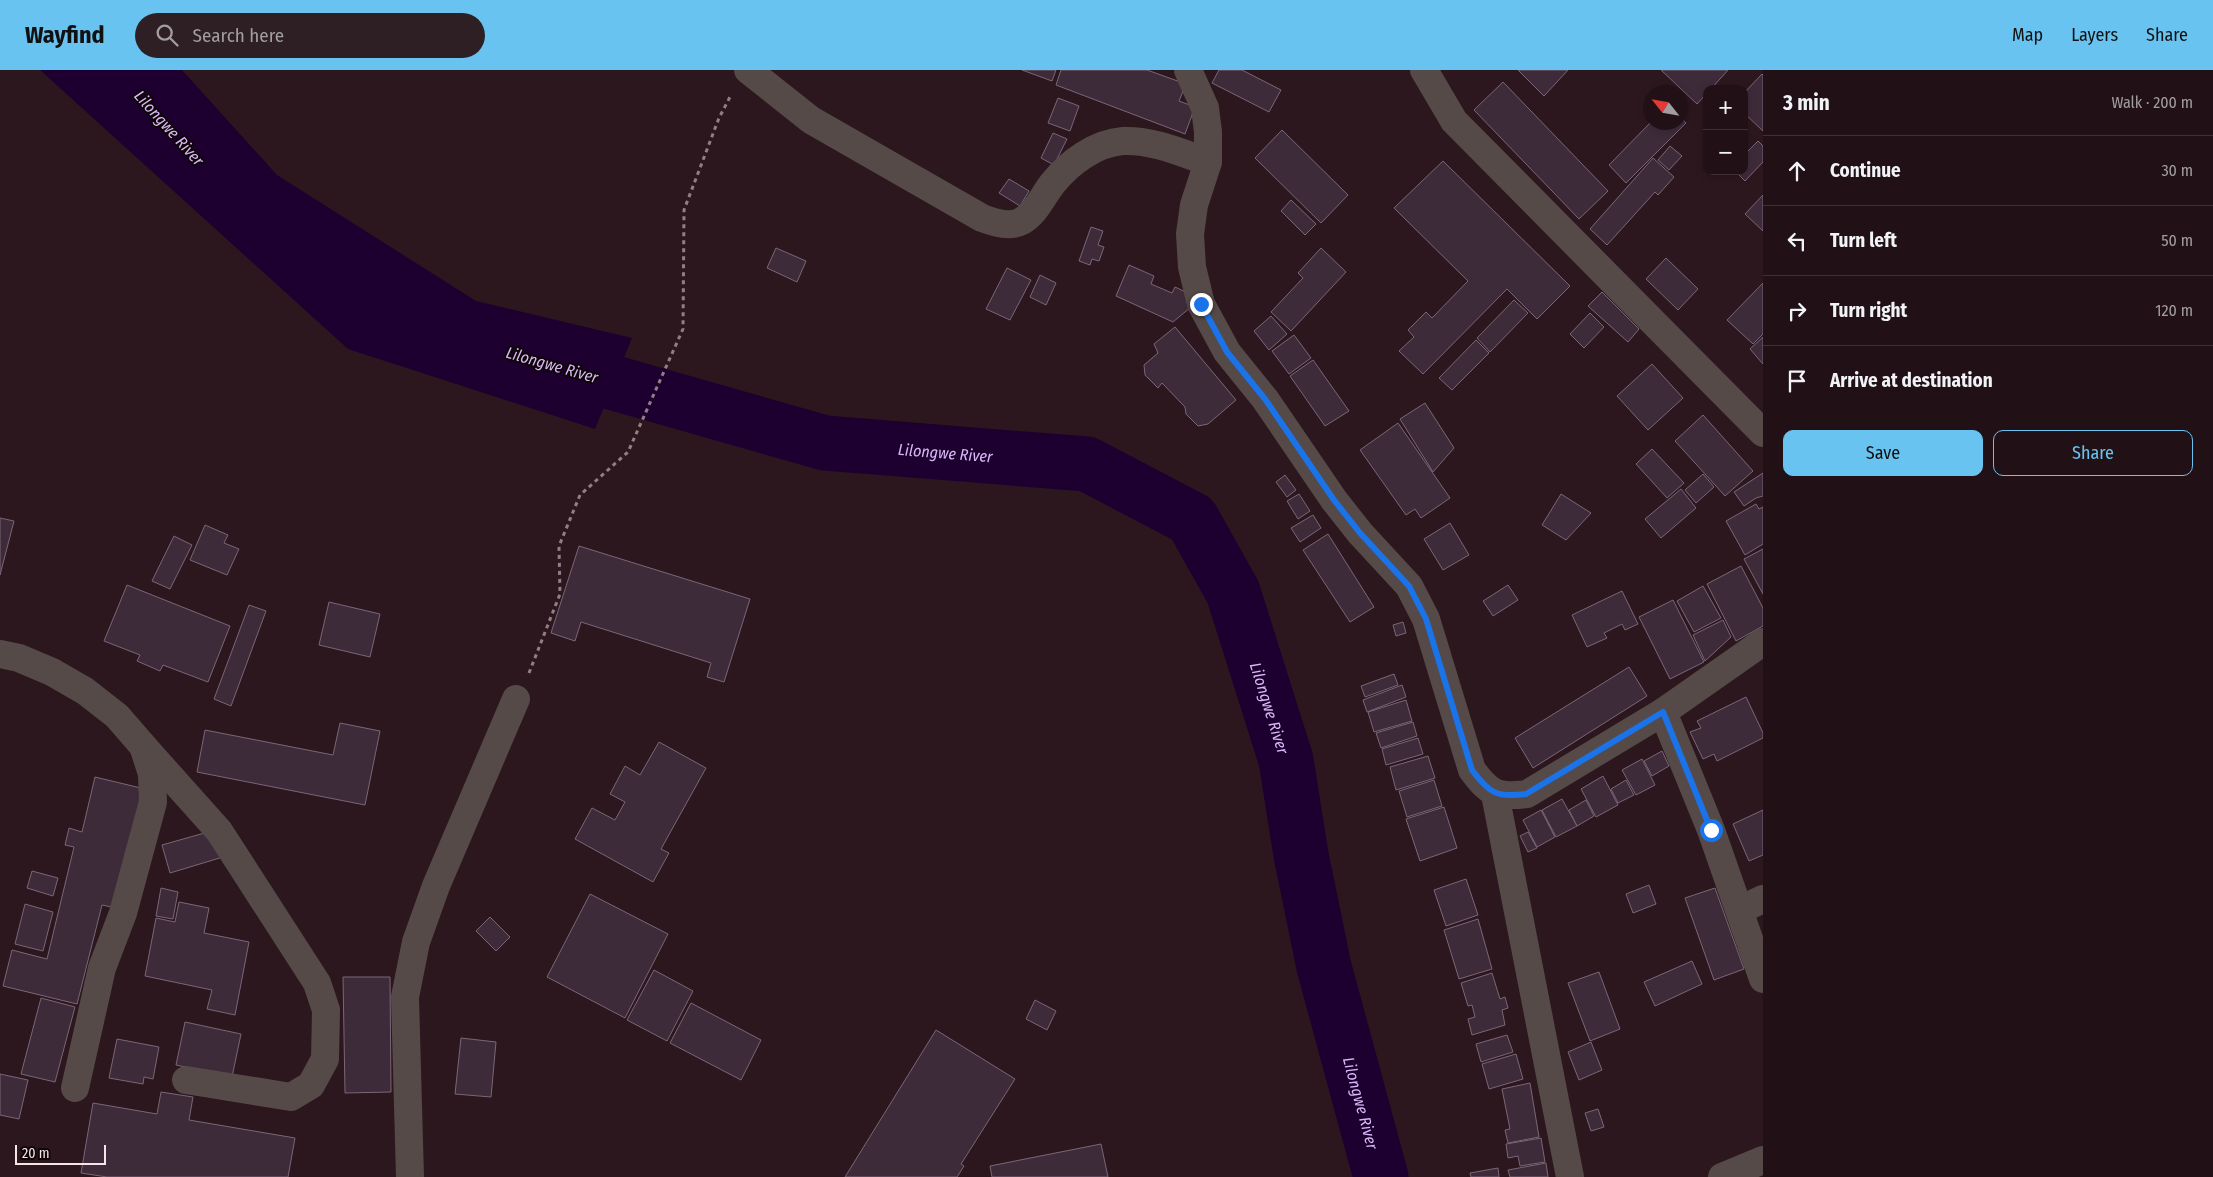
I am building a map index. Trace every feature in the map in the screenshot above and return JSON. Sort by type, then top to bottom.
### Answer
[{"type":"street","points":[[748,70],[810,120],[982,218],[1001,225],[1021,221],[1036,208],[1053,182],[1088,151],[1122,141],[1159,144],[1208,162]]},
{"type":"street","points":[[1188,70],[1205,108],[1208,132],[1208,162],[1194,206],[1190,234],[1192,267],[1201,304],[1227,352],[1265,399],[1334,500],[1360,533],[1409,586],[1426,619],[1472,770],[1482,784],[1495,794],[1510,796],[1526,794],[1663,712],[1763,642]]},
{"type":"street","points":[[1424,70],[1454,121],[1763,433]]},
{"type":"street","points":[[0,654],[19,658],[52,672],[86,691],[117,716],[219,831],[317,983],[326,1010],[325,1059],[311,1085],[291,1097],[186,1080]]},
{"type":"street","points":[[410,1177],[405,997],[416,942],[436,886],[516,699]]},
{"type":"street","points":[[1663,712],[1711,830],[1752,904],[1763,980]]},
{"type":"street","points":[[75,1088],[102,968],[123,913],[153,802],[152,774],[143,746]]},
{"type":"street","points":[[1495,794],[1570,1177]]},
{"type":"street","points":[[1722,1177],[1763,1160]]},
{"type":"path","points":[[516,699],[536,659],[560,594],[559,546],[580,495],[628,452],[683,329],[684,210],[719,118],[732,94]]},
{"type":"water","points":[[40,70],[182,70],[277,175],[476,301],[632,338],[595,429],[348,349]]},
{"type":"building","points":[[1022,70],[1056,70],[1052,81]]},
{"type":"building","points":[[1061,70],[1147,70],[1186,84],[1179,101],[1195,107],[1185,134],[1056,85]]},
{"type":"building","points":[[1219,70],[1242,70],[1281,90],[1269,112],[1212,83]]},
{"type":"building","points":[[1518,70],[1568,70],[1544,96]]},
{"type":"building","points":[[1661,70],[1728,70],[1715,85],[1703,85],[1703,97],[1697,104],[1688,96],[1688,85],[1677,85]]},
{"type":"building","points":[[1763,75],[1763,131],[1748,117],[1748,89]]},
{"type":"building","points":[[1503,82],[1608,191],[1579,219],[1474,110]]},
{"type":"building","points":[[1058,98],[1079,106],[1070,131],[1048,123]]},
{"type":"building","points":[[1282,130],[1348,195],[1321,223],[1255,158]]},
{"type":"building","points":[[1643,130],[1679,130],[1626,183],[1609,165]]},
{"type":"building","points":[[1053,133],[1067,139],[1054,165],[1041,158]]},
{"type":"building","points":[[1758,141],[1763,146],[1763,162],[1745,181],[1739,175],[1748,175],[1748,151]]},
{"type":"building","points":[[1670,146],[1682,156],[1669,170],[1658,160]]},
{"type":"building","points":[[1653,158],[1674,177],[1658,195],[1655,192],[1607,245],[1590,229]]},
{"type":"building","points":[[1443,161],[1570,286],[1537,319],[1507,289],[1423,374],[1399,351],[1414,337],[1408,330],[1426,312],[1432,318],[1468,281],[1394,208]]},
{"type":"building","points":[[1009,179],[1029,191],[1020,206],[999,193]]},
{"type":"building","points":[[1763,195],[1763,231],[1745,214]]},
{"type":"building","points":[[1291,200],[1316,224],[1305,235],[1281,211]]},
{"type":"building","points":[[1091,227],[1103,231],[1098,245],[1104,247],[1099,261],[1092,259],[1090,265],[1079,261]]},
{"type":"building","points":[[776,248],[806,261],[797,282],[767,268]]},
{"type":"building","points":[[1321,248],[1346,272],[1291,331],[1271,312],[1303,278],[1298,273]]},
{"type":"building","points":[[1666,258],[1698,289],[1678,310],[1646,279]]},
{"type":"building","points":[[1129,265],[1154,276],[1151,284],[1172,293],[1175,287],[1190,294],[1191,307],[1173,322],[1116,296]]},
{"type":"building","points":[[1007,268],[1031,280],[1010,320],[986,309]]},
{"type":"building","points":[[1040,275],[1056,283],[1046,305],[1030,297]]},
{"type":"building","points":[[1763,283],[1763,334],[1753,344],[1727,320]]},
{"type":"building","points":[[1602,292],[1639,329],[1628,342],[1588,306]]},
{"type":"building","points":[[1514,300],[1528,313],[1490,352],[1477,338]]},
{"type":"building","points":[[1590,313],[1604,327],[1584,348],[1570,334]]},
{"type":"building","points":[[1271,316],[1287,334],[1269,350],[1254,331]]},
{"type":"building","points":[[1175,327],[1236,400],[1208,424],[1198,426],[1186,414],[1185,407],[1162,383],[1158,388],[1145,375],[1144,365],[1158,353],[1154,344]]},
{"type":"building","points":[[1294,335],[1311,358],[1289,374],[1272,351]]},
{"type":"building","points":[[1763,337],[1763,364],[1750,349]]},
{"type":"building","points":[[1476,340],[1489,353],[1452,390],[1439,378]]},
{"type":"building","points":[[1313,360],[1349,411],[1325,426],[1290,376]]},
{"type":"building","points":[[1652,364],[1683,398],[1648,430],[1617,396]]},
{"type":"building","points":[[1425,403],[1454,448],[1433,472],[1400,419]]},
{"type":"building","points":[[1703,415],[1753,471],[1725,496],[1675,441]]},
{"type":"building","points":[[1398,423],[1450,498],[1421,518],[1415,509],[1406,515],[1360,450]]},
{"type":"building","points":[[1652,449],[1684,483],[1667,498],[1636,464]]},
{"type":"building","points":[[1763,473],[1763,496],[1744,506],[1734,492]]},
{"type":"building","points":[[1703,474],[1714,487],[1696,503],[1685,490]]},
{"type":"building","points":[[1285,475],[1296,490],[1287,497],[1276,482]]},
{"type":"building","points":[[1681,489],[1696,508],[1661,538],[1645,519]]},
{"type":"building","points":[[1299,494],[1310,511],[1298,519],[1287,501]]},
{"type":"building","points":[[1561,494],[1591,513],[1566,540],[1542,525]]},
{"type":"building","points":[[1756,504],[1759,509],[1763,507],[1763,544],[1745,555],[1726,521]]},
{"type":"building","points":[[1313,515],[1321,528],[1300,542],[1291,528]]},
{"type":"building","points":[[0,518],[14,521],[0,575]]},
{"type":"building","points":[[1450,523],[1469,555],[1443,570],[1424,539]]},
{"type":"building","points":[[205,525],[228,535],[224,543],[239,549],[227,575],[190,560]]},
{"type":"building","points":[[1328,534],[1374,607],[1350,622],[1303,550]]},
{"type":"building","points":[[174,536],[192,545],[170,589],[152,581]]},
{"type":"building","points":[[579,546],[750,599],[724,682],[707,677],[711,663],[581,622],[575,641],[551,633]]},
{"type":"building","points":[[1763,549],[1763,594],[1744,559]]},
{"type":"building","points":[[1741,566],[1763,608],[1763,626],[1736,641],[1707,584]]},
{"type":"building","points":[[127,585],[230,626],[208,682],[163,665],[160,671],[137,661],[140,655],[104,641]]},
{"type":"building","points":[[1508,585],[1518,600],[1493,616],[1483,601]]},
{"type":"building","points":[[1703,586],[1721,618],[1694,632],[1677,601]]},
{"type":"building","points":[[1622,591],[1638,624],[1625,630],[1622,624],[1604,633],[1607,638],[1587,647],[1572,615]]},
{"type":"building","points":[[1673,600],[1704,662],[1670,679],[1639,617]]},
{"type":"building","points":[[329,602],[380,614],[370,657],[319,645]]},
{"type":"building","points":[[249,605],[266,611],[231,706],[214,699]]},
{"type":"building","points":[[1723,620],[1731,637],[1705,661],[1693,635]]},
{"type":"building","points":[[1403,622],[1406,633],[1396,636],[1393,625]]},
{"type":"building","points":[[1629,667],[1647,696],[1533,768],[1515,738]]},
{"type":"building","points":[[1394,674],[1398,685],[1365,697],[1361,686]]},
{"type":"building","points":[[1402,685],[1406,697],[1367,712],[1363,700]]},
{"type":"building","points":[[1746,697],[1763,733],[1763,738],[1717,761],[1714,754],[1703,759],[1690,732],[1701,728],[1697,721]]},
{"type":"building","points":[[1406,700],[1412,721],[1374,732],[1368,712]]},
{"type":"building","points":[[1413,722],[1417,736],[1381,748],[1376,733]]},
{"type":"building","points":[[340,723],[380,731],[365,805],[197,772],[205,730],[333,755]]},
{"type":"building","points":[[1418,738],[1423,754],[1386,765],[1382,749]]},
{"type":"building","points":[[659,742],[706,768],[661,849],[669,853],[653,882],[575,839],[592,808],[615,820],[625,802],[610,794],[625,766],[640,775]]},
{"type":"building","points":[[1662,751],[1669,766],[1652,776],[1644,761]]},
{"type":"building","points":[[1428,756],[1435,778],[1396,790],[1390,767]]},
{"type":"building","points":[[1642,759],[1655,785],[1636,795],[1622,770]]},
{"type":"building","points":[[1603,776],[1618,805],[1596,817],[1581,789]]},
{"type":"building","points":[[95,777],[145,789],[116,908],[102,905],[77,1004],[3,986],[12,950],[47,959],[74,847],[65,845],[69,828],[82,832]]},
{"type":"building","points":[[1434,780],[1442,806],[1407,817],[1399,791]]},
{"type":"building","points":[[1626,780],[1634,795],[1618,803],[1611,789]]},
{"type":"building","points":[[1562,799],[1577,826],[1556,837],[1542,810]]},
{"type":"building","points":[[1586,800],[1594,816],[1577,826],[1569,810]]},
{"type":"building","points":[[1444,807],[1457,848],[1420,861],[1406,819]]},
{"type":"building","points":[[1541,810],[1555,837],[1537,847],[1523,820]]},
{"type":"building","points":[[1763,810],[1763,855],[1749,861],[1733,824]]},
{"type":"building","points":[[215,830],[223,857],[170,873],[162,845]]},
{"type":"building","points":[[1528,832],[1537,848],[1528,852],[1520,836]]},
{"type":"building","points":[[32,871],[58,878],[53,896],[27,888]]},
{"type":"building","points":[[1466,879],[1478,915],[1446,926],[1434,890]]},
{"type":"building","points":[[1649,885],[1656,904],[1633,913],[1626,894]]},
{"type":"building","points":[[161,888],[178,892],[173,919],[156,916]]},
{"type":"building","points":[[1715,888],[1744,969],[1714,980],[1685,898]]},
{"type":"building","points":[[590,894],[668,934],[625,1018],[547,977]]},
{"type":"building","points":[[179,902],[209,908],[204,933],[249,942],[235,1015],[207,1009],[212,990],[145,976],[156,918],[175,922]]},
{"type":"building","points":[[25,904],[53,912],[43,951],[15,944]]},
{"type":"building","points":[[490,917],[510,937],[496,951],[476,931]]},
{"type":"building","points":[[1478,919],[1492,969],[1459,979],[1444,930]]},
{"type":"building","points":[[1692,961],[1702,984],[1655,1006],[1644,982]]},
{"type":"building","points":[[654,970],[693,991],[667,1041],[627,1020]]},
{"type":"building","points":[[1599,972],[1620,1029],[1590,1041],[1568,983]]},
{"type":"building","points":[[1492,973],[1500,999],[1505,997],[1508,1008],[1502,1010],[1505,1025],[1472,1035],[1468,1019],[1475,1017],[1472,1005],[1468,1006],[1461,983]]},
{"type":"building","points":[[343,977],[390,977],[391,1092],[345,1093]]},
{"type":"building","points":[[41,998],[75,1007],[55,1082],[21,1074]]},
{"type":"building","points":[[1035,1000],[1056,1011],[1047,1030],[1026,1019]]},
{"type":"building","points":[[691,1003],[761,1040],[741,1080],[670,1043]]},
{"type":"building","points":[[185,1022],[241,1034],[232,1077],[176,1065]]},
{"type":"building","points":[[936,1030],[1015,1079],[961,1164],[964,1166],[957,1177],[845,1177]]},
{"type":"building","points":[[1507,1035],[1513,1052],[1481,1062],[1476,1044]]},
{"type":"building","points":[[461,1038],[496,1042],[491,1097],[455,1094]]},
{"type":"building","points":[[117,1039],[159,1047],[153,1079],[144,1077],[143,1084],[109,1078]]},
{"type":"building","points":[[1591,1042],[1602,1070],[1579,1080],[1568,1052]]},
{"type":"building","points":[[1516,1054],[1523,1079],[1489,1089],[1482,1064]]},
{"type":"building","points":[[0,1074],[28,1080],[19,1119],[0,1115]]},
{"type":"building","points":[[1530,1083],[1539,1137],[1508,1143],[1505,1130],[1510,1129],[1502,1089]]},
{"type":"building","points":[[161,1092],[193,1097],[189,1120],[295,1138],[288,1177],[107,1177],[81,1173],[93,1103],[157,1114]]},
{"type":"building","points":[[1598,1109],[1604,1127],[1591,1131],[1585,1113]]},
{"type":"building","points":[[1541,1138],[1545,1162],[1520,1166],[1518,1156],[1508,1158],[1506,1144]]},
{"type":"building","points":[[1101,1144],[1108,1177],[992,1177],[990,1166]]},
{"type":"building","points":[[1546,1163],[1548,1177],[1510,1177],[1508,1170]]},
{"type":"building","points":[[1498,1168],[1499,1177],[1471,1177],[1470,1173]]},
{"type":"waterway","name":"Lilongwe River","points":[[541,362],[825,443],[1087,464],[1192,519],[1233,592],[1286,760],[1301,855],[1324,967],[1381,1177]]},
{"type":"route","points":[[1201,304],[1227,352],[1265,399],[1334,500],[1360,533],[1409,586],[1426,619],[1472,770],[1482,784],[1495,794],[1510,796],[1526,794],[1663,712],[1711,830]]}]
